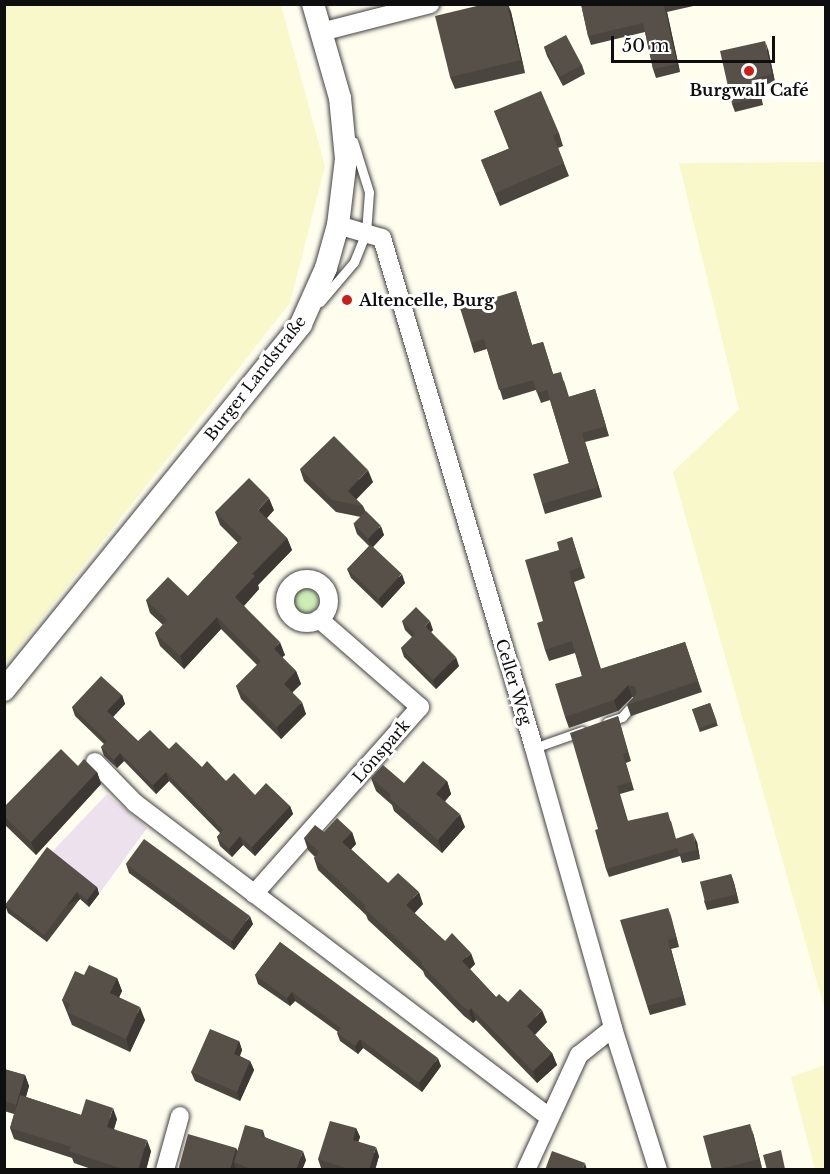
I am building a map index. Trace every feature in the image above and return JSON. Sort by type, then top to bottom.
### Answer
[{"type":"street","name":"Burger Landstraße","points":[[4,690],[301,324],[326,268],[338,225],[346,159],[340,98],[313,4]]},
{"type":"street","points":[[321,32],[430,4]]},
{"type":"street","name":"Celler Weg","points":[[338,225],[382,238],[534,748],[613,1028],[658,1170]]},
{"type":"street","name":"Lönspark","points":[[254,894],[420,707],[319,619]]},
{"type":"street","points":[[95,762],[135,803],[549,1117]]},
{"type":"street","points":[[526,1170],[579,1054],[613,1028]]},
{"type":"street","points":[[165,1170],[180,1116]]},
{"type":"lane","points":[[301,324],[354,262],[366,233],[369,192],[340,98]]},
{"type":"lane","points":[[534,748],[622,717],[634,703]]},
{"type":"shaded area","points":[[107,794],[147,828],[99,894],[50,854]]},
{"type":"green space","points":[[5,4],[281,5],[325,166],[290,303],[5,665]]},
{"type":"green space","points":[[826,162],[825,1011],[673,472],[739,409],[679,163]]},
{"type":"green space","points":[[306,589],[315,592],[318,601],[315,610],[306,613],[297,610],[294,601],[297,592]]},
{"type":"green space","points":[[825,1065],[825,1169],[815,1169],[791,1077]]},
{"type":"building","points":[[485,4],[507,4],[521,60],[450,77],[435,16]]},
{"type":"building","points":[[581,4],[664,4],[677,64],[653,69],[643,23],[588,36]]},
{"type":"building","points":[[566,35],[582,65],[560,77],[544,47]]},
{"type":"building","name":"Burgwall Café","points":[[765,41],[772,74],[756,78],[760,97],[732,104],[720,51]]},
{"type":"building","points":[[541,91],[559,133],[553,135],[564,163],[495,193],[481,160],[510,148],[494,111]]},
{"type":"building","points":[[516,291],[532,345],[543,342],[553,374],[561,372],[568,397],[595,389],[606,426],[582,433],[598,487],[542,504],[533,474],[569,463],[547,390],[537,393],[533,380],[499,390],[484,339],[471,343],[460,308]]},
{"type":"building","points":[[334,436],[368,470],[348,491],[363,506],[332,500],[300,469]]},
{"type":"building","points":[[249,478],[269,498],[258,510],[287,538],[252,574],[255,576],[235,597],[280,642],[274,649],[296,671],[284,684],[302,702],[277,727],[236,686],[261,661],[217,617],[180,656],[155,633],[167,620],[146,600],[168,577],[188,596],[242,538],[215,512]]},
{"type":"building","points":[[366,511],[381,526],[368,539],[353,524]]},
{"type":"building","points":[[572,537],[581,567],[569,571],[600,669],[685,642],[698,681],[627,705],[637,693],[635,687],[628,685],[614,700],[565,717],[555,684],[582,676],[572,641],[545,650],[537,623],[543,621],[525,560],[559,550],[557,542]]},
{"type":"building","points":[[371,545],[402,574],[379,599],[348,570]]},
{"type":"building","points":[[416,607],[430,621],[425,626],[456,657],[433,680],[401,648],[415,634],[402,621]]},
{"type":"building","points":[[101,676],[122,695],[107,711],[138,741],[150,730],[169,749],[176,742],[202,767],[207,761],[226,781],[234,773],[255,795],[266,783],[290,806],[252,847],[240,836],[229,849],[217,837],[223,830],[166,772],[153,785],[120,753],[114,760],[101,747],[107,741],[72,707]]},
{"type":"building","points":[[710,703],[717,722],[699,728],[692,709]]},
{"type":"building","points":[[618,716],[628,752],[623,754],[631,782],[617,786],[627,821],[668,812],[675,839],[693,833],[697,850],[679,854],[677,848],[606,869],[595,830],[598,829],[570,733]]},
{"type":"building","points":[[61,749],[78,766],[84,759],[97,772],[31,842],[4,816],[4,807]]},
{"type":"building","points":[[423,761],[447,781],[436,794],[460,814],[438,840],[389,798],[391,795],[371,778],[383,765],[404,783]]},
{"type":"building","points":[[337,818],[352,832],[342,842],[388,883],[398,873],[419,892],[406,905],[445,941],[452,933],[471,953],[462,961],[496,997],[499,994],[508,1002],[520,989],[542,1010],[527,1026],[552,1053],[533,1071],[471,1008],[469,1011],[460,1004],[421,964],[422,962],[364,908],[366,906],[314,858],[319,852],[304,838],[315,825],[324,832]]},
{"type":"building","points":[[144,839],[250,916],[232,941],[126,864]]},
{"type":"building","points":[[47,847],[97,887],[87,900],[77,892],[44,935],[5,905]]},
{"type":"building","points":[[731,874],[736,894],[705,902],[700,882]]},
{"type":"building","points":[[668,908],[676,938],[668,940],[683,996],[647,1006],[620,920]]},
{"type":"building","points":[[280,942],[438,1058],[419,1083],[360,1039],[355,1046],[337,1033],[341,1028],[292,992],[287,998],[255,975]]},
{"type":"building","points":[[89,965],[117,978],[110,993],[140,1007],[126,1039],[67,1012],[70,1004],[62,1000],[75,971],[84,975]]},
{"type":"building","points":[[210,1029],[239,1041],[234,1054],[250,1061],[237,1092],[191,1072]]},
{"type":"building","points":[[4,1069],[25,1075],[16,1105],[4,1101]]},
{"type":"building","points":[[20,1095],[81,1115],[86,1099],[113,1108],[107,1127],[147,1140],[138,1170],[125,1170],[69,1151],[71,1147],[10,1128]]},
{"type":"building","points":[[330,1121],[356,1128],[353,1140],[376,1147],[369,1170],[352,1170],[318,1159]]},
{"type":"building","points":[[750,1124],[759,1159],[712,1170],[703,1136]]},
{"type":"building","points":[[245,1125],[263,1130],[261,1136],[303,1151],[296,1170],[253,1170],[234,1162]]},
{"type":"building","points":[[188,1134],[236,1148],[230,1170],[189,1170],[179,1167]]},
{"type":"building","points":[[781,1150],[785,1169],[767,1170],[763,1155]]},
{"type":"building","points":[[552,1151],[585,1163],[582,1170],[545,1170]]},
{"type":"place","name":"Burgwall Café","points":[[749,71]]},
{"type":"place","name":"Altencelle, Burg","points":[[347,300]]}]
